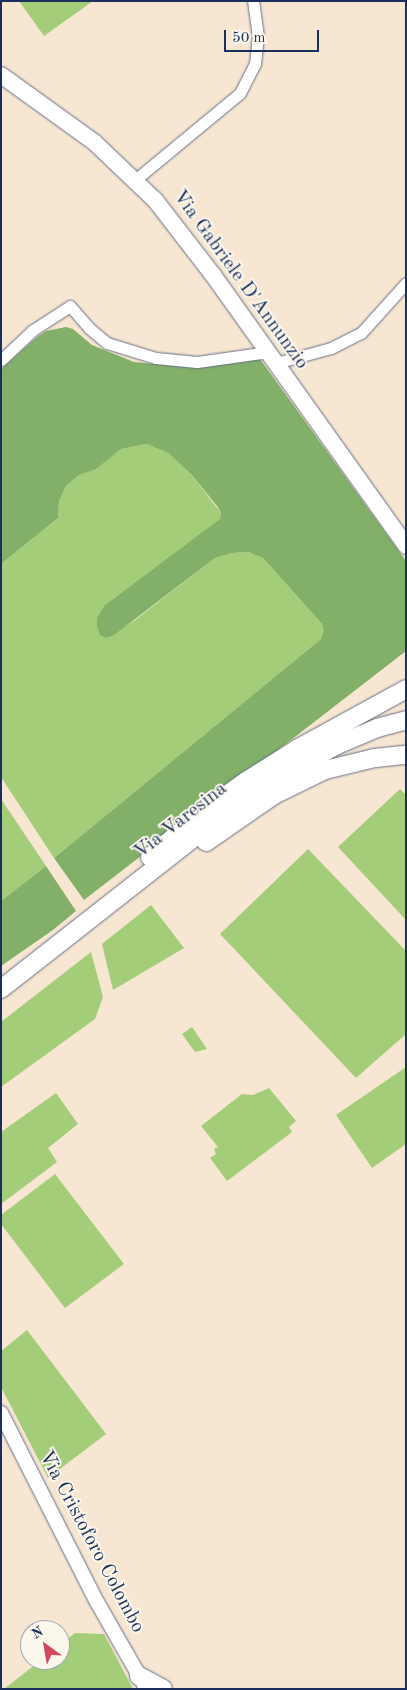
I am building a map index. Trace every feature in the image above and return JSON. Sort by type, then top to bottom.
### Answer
[{"type":"main road","name":"Via Gabriele D'Annunzio","points":[[1,75],[94,142],[169,217],[406,546]]},
{"type":"main road","points":[[95,914],[140,866],[217,802],[297,748],[406,689]]},
{"type":"main road","name":"Via Varesina","points":[[1,989],[238,803],[268,782],[336,745],[376,728],[406,720]]},
{"type":"main road","points":[[95,914],[164,874],[245,814],[297,782],[349,762],[406,755]]},
{"type":"main road","points":[[143,1683],[164,1689]]},
{"type":"street","points":[[134,180],[240,93],[255,64],[258,36],[253,1]]},
{"type":"street","points":[[1,360],[33,330],[70,306],[89,328],[107,343],[156,358],[197,362],[272,358],[331,348],[360,333],[406,284]]},
{"type":"street","name":"Via Cristoforo Colombo","points":[[1,1413],[97,1602],[143,1683]]},
{"type":"green space","points":[[19,1],[93,1],[44,36]]},
{"type":"green space","points":[[66,327],[73,329],[92,345],[134,362],[195,368],[260,359],[406,561],[406,651],[84,900],[54,858],[321,639],[324,631],[322,624],[263,558],[248,552],[232,553],[215,558],[114,635],[106,638],[100,635],[97,627],[97,618],[105,605],[220,519],[221,513],[217,506],[191,474],[168,453],[147,444],[121,449],[96,469],[79,475],[66,486],[59,501],[58,518],[1,564],[1,369],[46,331]]},
{"type":"green space","points":[[147,444],[168,453],[191,474],[221,513],[220,520],[105,605],[106,638],[135,620],[215,558],[232,553],[248,552],[263,558],[322,624],[325,632],[321,639],[54,858],[1,777],[1,564],[58,518],[59,501],[66,486],[79,475],[96,468],[121,449]]},
{"type":"green space","points":[[400,789],[406,795],[406,920],[338,847]]},
{"type":"green space","points":[[1,799],[46,866],[1,901]]},
{"type":"green space","points":[[308,849],[406,951],[406,1034],[356,1078],[220,934]]},
{"type":"green space","points":[[46,866],[76,911],[53,930],[1,966],[1,901]]},
{"type":"green space","points":[[151,905],[184,948],[113,990],[102,944]]},
{"type":"green space","points":[[91,952],[103,997],[95,1019],[1,1087],[1,1022]]},
{"type":"green space","points":[[192,1027],[207,1049],[195,1052],[182,1034]]},
{"type":"green space","points":[[406,1067],[406,1144],[372,1168],[336,1115]]},
{"type":"green space","points":[[269,1088],[296,1121],[289,1127],[292,1132],[227,1181],[210,1158],[216,1154],[214,1149],[218,1147],[201,1126],[242,1094],[253,1095]]},
{"type":"green space","points":[[56,1093],[78,1124],[48,1148],[57,1162],[1,1204],[1,1132]]},
{"type":"green space","points":[[55,1174],[124,1264],[65,1308],[1,1224],[1,1215]]},
{"type":"green space","points":[[27,1330],[106,1434],[48,1478],[1,1387],[1,1351]]},
{"type":"green space","points":[[75,1633],[104,1634],[133,1689],[4,1689],[28,1670],[70,1670],[70,1637]]}]
